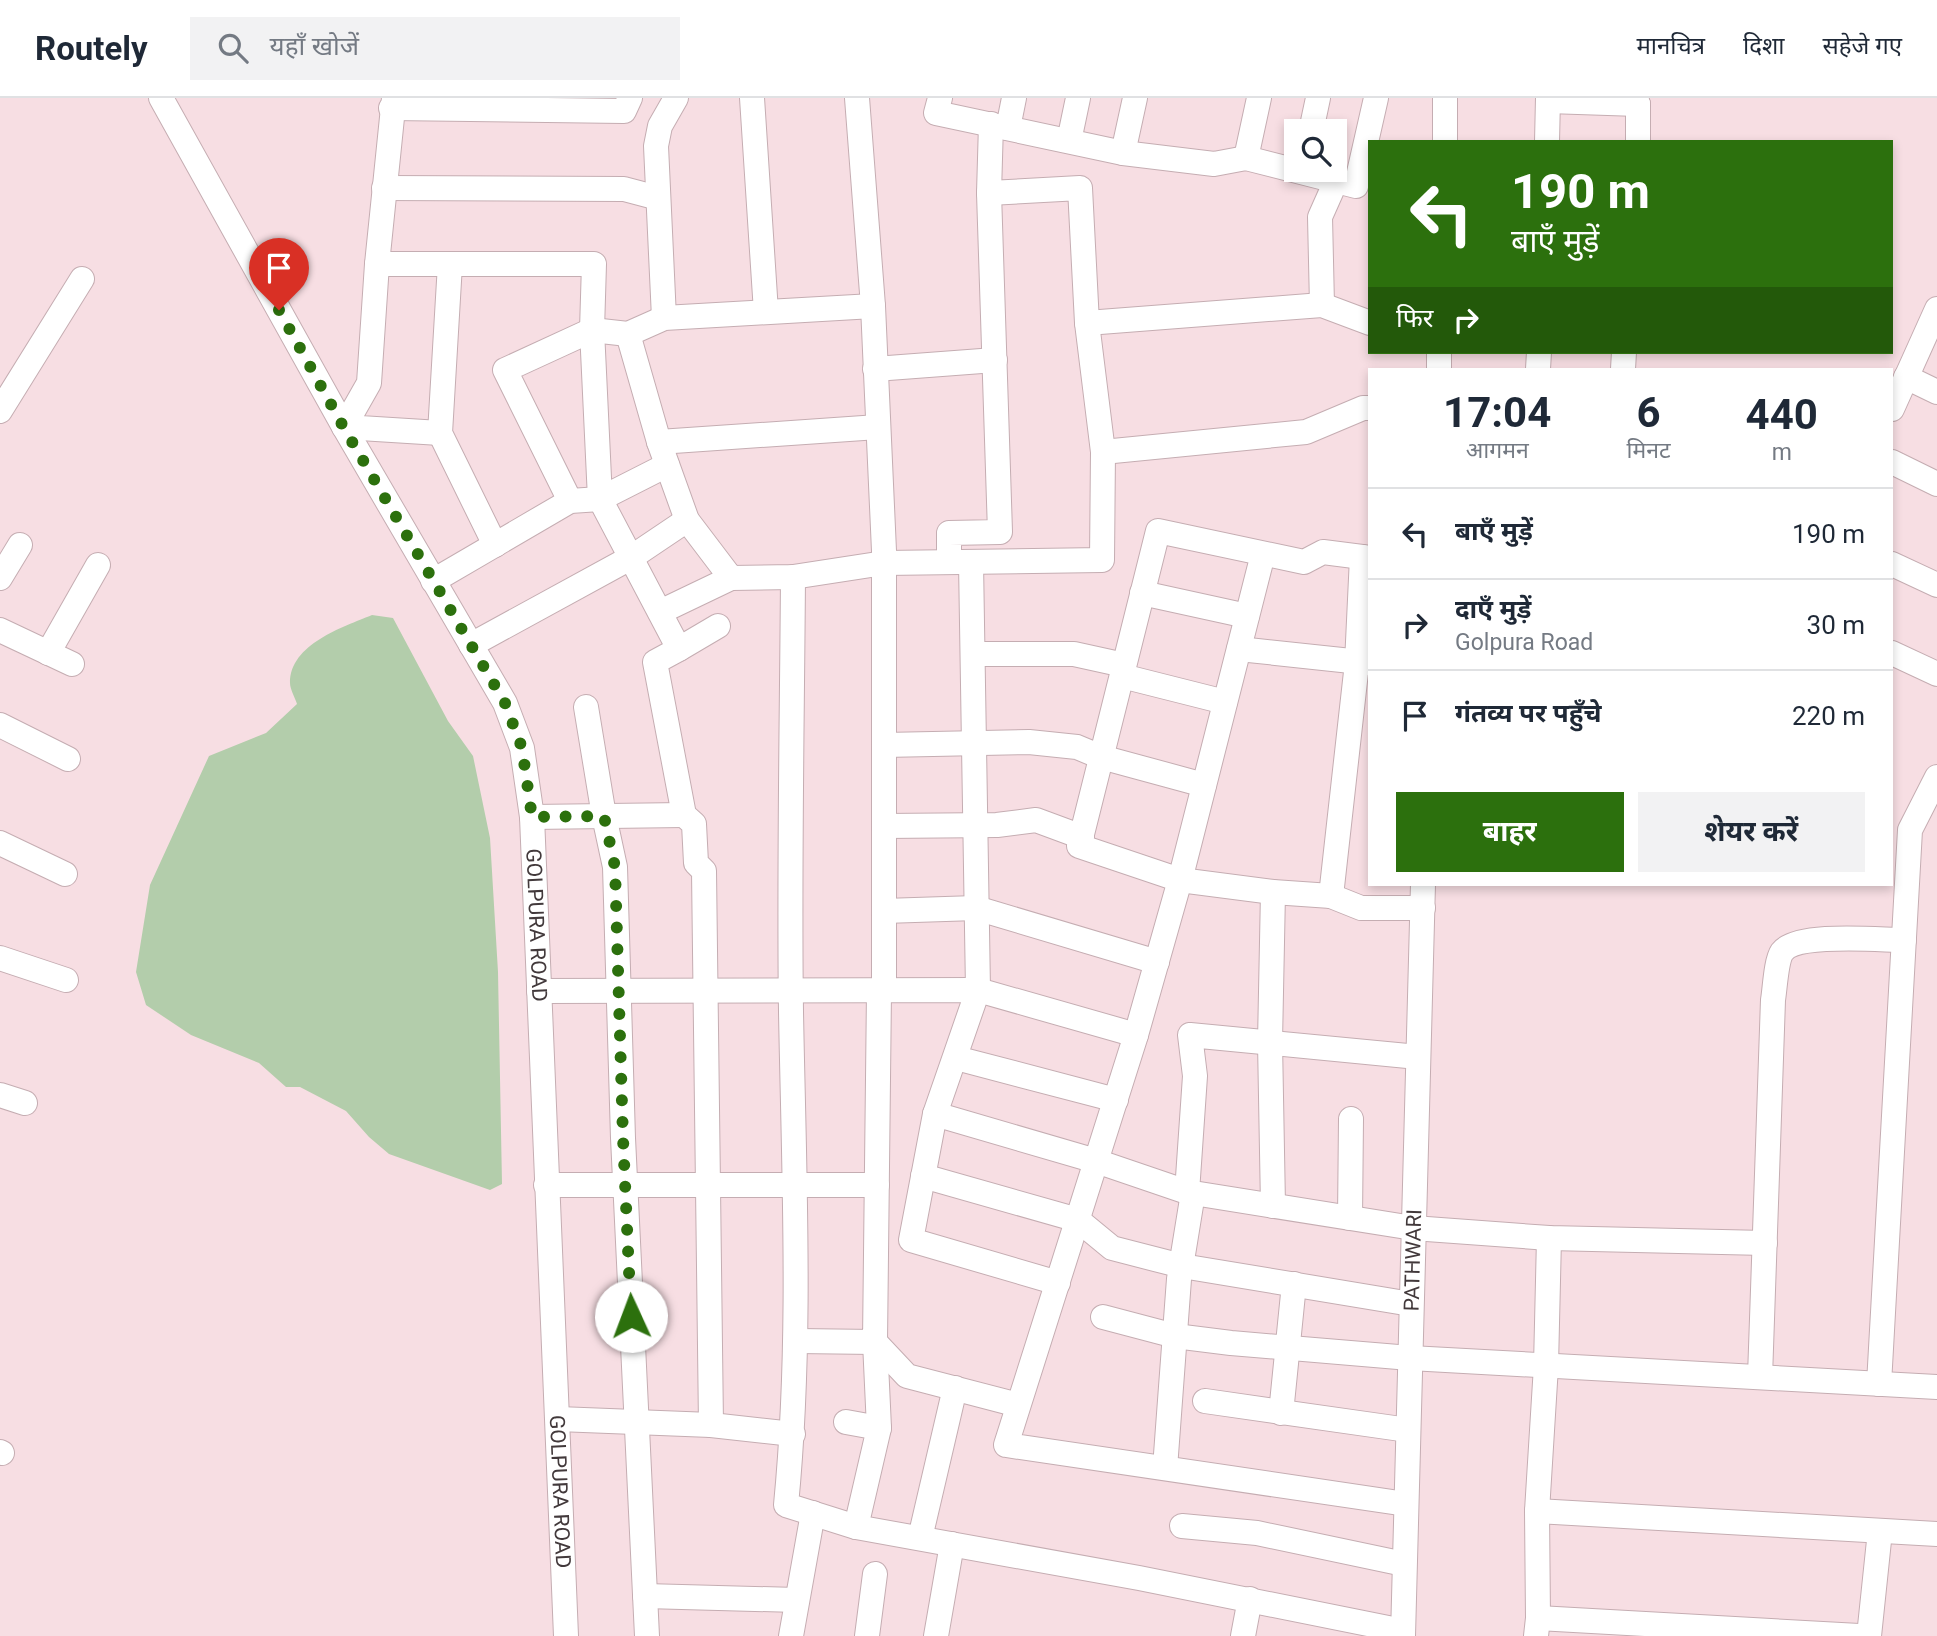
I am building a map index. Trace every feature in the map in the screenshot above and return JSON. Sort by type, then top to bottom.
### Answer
[{"type":"street","name":"GOLPURA ROAD","points":[[161,98],[344,428],[505,703],[522,748],[532,817],[566,1636]]},
{"type":"street","points":[[440,433],[344,428],[369,383],[392,103],[624,111],[630,98]]},
{"type":"street","points":[[664,318],[656,146],[660,126],[676,98]]},
{"type":"street","points":[[752,98],[766,312]]},
{"type":"street","points":[[856,1527],[879,1428],[875,1342],[884,911],[884,563],[873,306],[857,98]]},
{"type":"street","points":[[940,98],[936,113],[1123,153],[1214,164],[1246,158],[1284,167]]},
{"type":"street","points":[[1014,98],[999,126],[989,193],[1000,532],[949,533],[960,562],[973,654],[978,989],[935,1114],[911,1240],[1058,1283]]},
{"type":"street","points":[[1069,141],[1078,98]]},
{"type":"street","points":[[1123,153],[1135,98]]},
{"type":"street","points":[[1246,158],[1259,98]]},
{"type":"street","points":[[1314,119],[1318,98]]},
{"type":"street","points":[[1340,182],[1356,186],[1376,98]]},
{"type":"street","points":[[1445,98],[1445,140]]},
{"type":"street","points":[[1548,140],[1548,99],[1636,101],[1638,140]]},
{"type":"street","points":[[1322,306],[1320,217],[1336,182]]},
{"type":"street","points":[[384,188],[624,189],[658,198]]},
{"type":"street","points":[[660,612],[731,578],[793,577],[884,563],[1102,560],[1103,452],[1087,323],[1080,188],[989,193]]},
{"type":"street","points":[[377,264],[594,264],[592,330],[600,499],[680,649]]},
{"type":"street","points":[[450,264],[440,433],[495,545]]},
{"type":"street","points":[[0,411],[82,279]]},
{"type":"street","points":[[570,501],[505,370],[592,330],[628,334],[664,318],[873,306]]},
{"type":"street","points":[[1087,323],[1322,306],[1368,322]]},
{"type":"street","points":[[1893,407],[1937,309]]},
{"type":"street","points":[[628,334],[663,454],[687,520],[731,578]]},
{"type":"street","points":[[875,369],[995,360]]},
{"type":"street","points":[[1906,377],[1937,392]]},
{"type":"street","points":[[1103,452],[1306,432],[1368,408]]},
{"type":"street","points":[[433,581],[570,501],[600,499],[663,454],[878,427]]},
{"type":"street","points":[[1893,462],[1937,484]]},
{"type":"street","points":[[471,645],[632,557],[687,520]]},
{"type":"street","points":[[1331,896],[1363,663],[1366,557],[1323,552],[1304,562],[1157,531],[1079,846],[1180,880],[1273,892],[1331,896],[1361,908],[1423,908]]},
{"type":"street","points":[[0,578],[20,545]]},
{"type":"street","points":[[1263,554],[1180,880],[1136,1035],[1006,1445],[1406,1504]]},
{"type":"street","points":[[1893,564],[1937,584]]},
{"type":"street","points":[[48,653],[98,565]]},
{"type":"street","points":[[793,577],[791,991],[796,1342],[793,1434],[786,1504],[856,1527],[1250,1599],[1403,1634]]},
{"type":"street","points":[[1142,593],[1247,616]]},
{"type":"street","points":[[711,1425],[704,871],[696,863],[694,824],[684,815],[654,662],[718,626]]},
{"type":"street","points":[[0,630],[72,664]]},
{"type":"street","points":[[1239,649],[1363,663]]},
{"type":"street","points":[[1893,653],[1937,674]]},
{"type":"street","points":[[973,654],[1074,654],[1226,702]]},
{"type":"street","points":[[586,707],[615,867],[635,1421],[647,1636]]},
{"type":"street","points":[[0,725],[68,759]]},
{"type":"street","points":[[884,744],[1029,742],[1077,747],[1101,757],[1204,785]]},
{"type":"street","points":[[1879,1384],[1910,830],[1903,819],[1937,777]]},
{"type":"street","points":[[532,817],[684,815]]},
{"type":"street","points":[[884,826],[974,825],[1035,820],[1082,836]]},
{"type":"street","points":[[0,843],[65,874]]},
{"type":"street","name":"PATHWARI","points":[[1403,1634],[1423,886]]},
{"type":"street","points":[[1273,892],[1270,1042],[1273,1206]]},
{"type":"street","points":[[884,911],[976,908],[1157,962]]},
{"type":"street","points":[[1760,1377],[1773,1000],[1780,954],[1788,946],[1808,940],[1904,940]]},
{"type":"street","points":[[0,958],[66,981]]},
{"type":"street","points":[[539,991],[978,989],[1136,1035]]},
{"type":"street","points":[[1165,1468],[1190,1193],[1195,1076],[1191,1035],[1418,1057]]},
{"type":"street","points":[[956,1058],[1116,1100]]},
{"type":"street","points":[[0,1095],[25,1104]]},
{"type":"street","points":[[935,1114],[1096,1161],[1190,1193],[1413,1228],[1549,1238],[1765,1243]]},
{"type":"street","points":[[1350,1218],[1352,1119]]},
{"type":"street","points":[[923,1176],[1078,1220],[1112,1248],[1182,1266],[1411,1304]]},
{"type":"street","points":[[547,1185],[877,1185]]},
{"type":"street","points":[[1549,1238],[1546,1366],[1537,1511],[1537,1627],[1859,1636]]},
{"type":"street","points":[[1281,1413],[1294,1284]]},
{"type":"street","points":[[1103,1317],[1175,1336],[1288,1348],[1410,1358],[1937,1387]]},
{"type":"street","points":[[796,1342],[875,1342],[908,1376],[1018,1405]]},
{"type":"street","points":[[920,1538],[955,1388]]},
{"type":"street","points":[[1205,1401],[1408,1430]]},
{"type":"street","points":[[558,1419],[711,1425],[793,1434]]},
{"type":"street","points":[[846,1422],[879,1428]]},
{"type":"street","points":[[1537,1511],[1937,1534]]},
{"type":"street","points":[[791,1636],[813,1513]]},
{"type":"street","points":[[1182,1526],[1257,1533],[1404,1564]]},
{"type":"street","points":[[1869,1636],[1880,1531]]},
{"type":"street","points":[[941,1635],[952,1544]]},
{"type":"street","points":[[867,1636],[875,1574]]},
{"type":"street","points":[[645,1596],[797,1600]]},
{"type":"street","points":[[1243,1636],[1250,1599]]},
{"type":"green space","points":[[372,615],[393,618],[448,721],[473,756],[490,838],[498,972],[502,1184],[490,1190],[389,1154],[369,1137],[346,1111],[300,1087],[286,1087],[259,1063],[191,1035],[146,1005],[136,972],[150,885],[209,756],[266,733],[297,704],[290,683],[292,669],[299,658],[320,639]]},
{"type":"route","points":[[279,310],[344,428],[505,703],[522,748],[532,817],[604,816],[615,867],[631,1316]]}]
